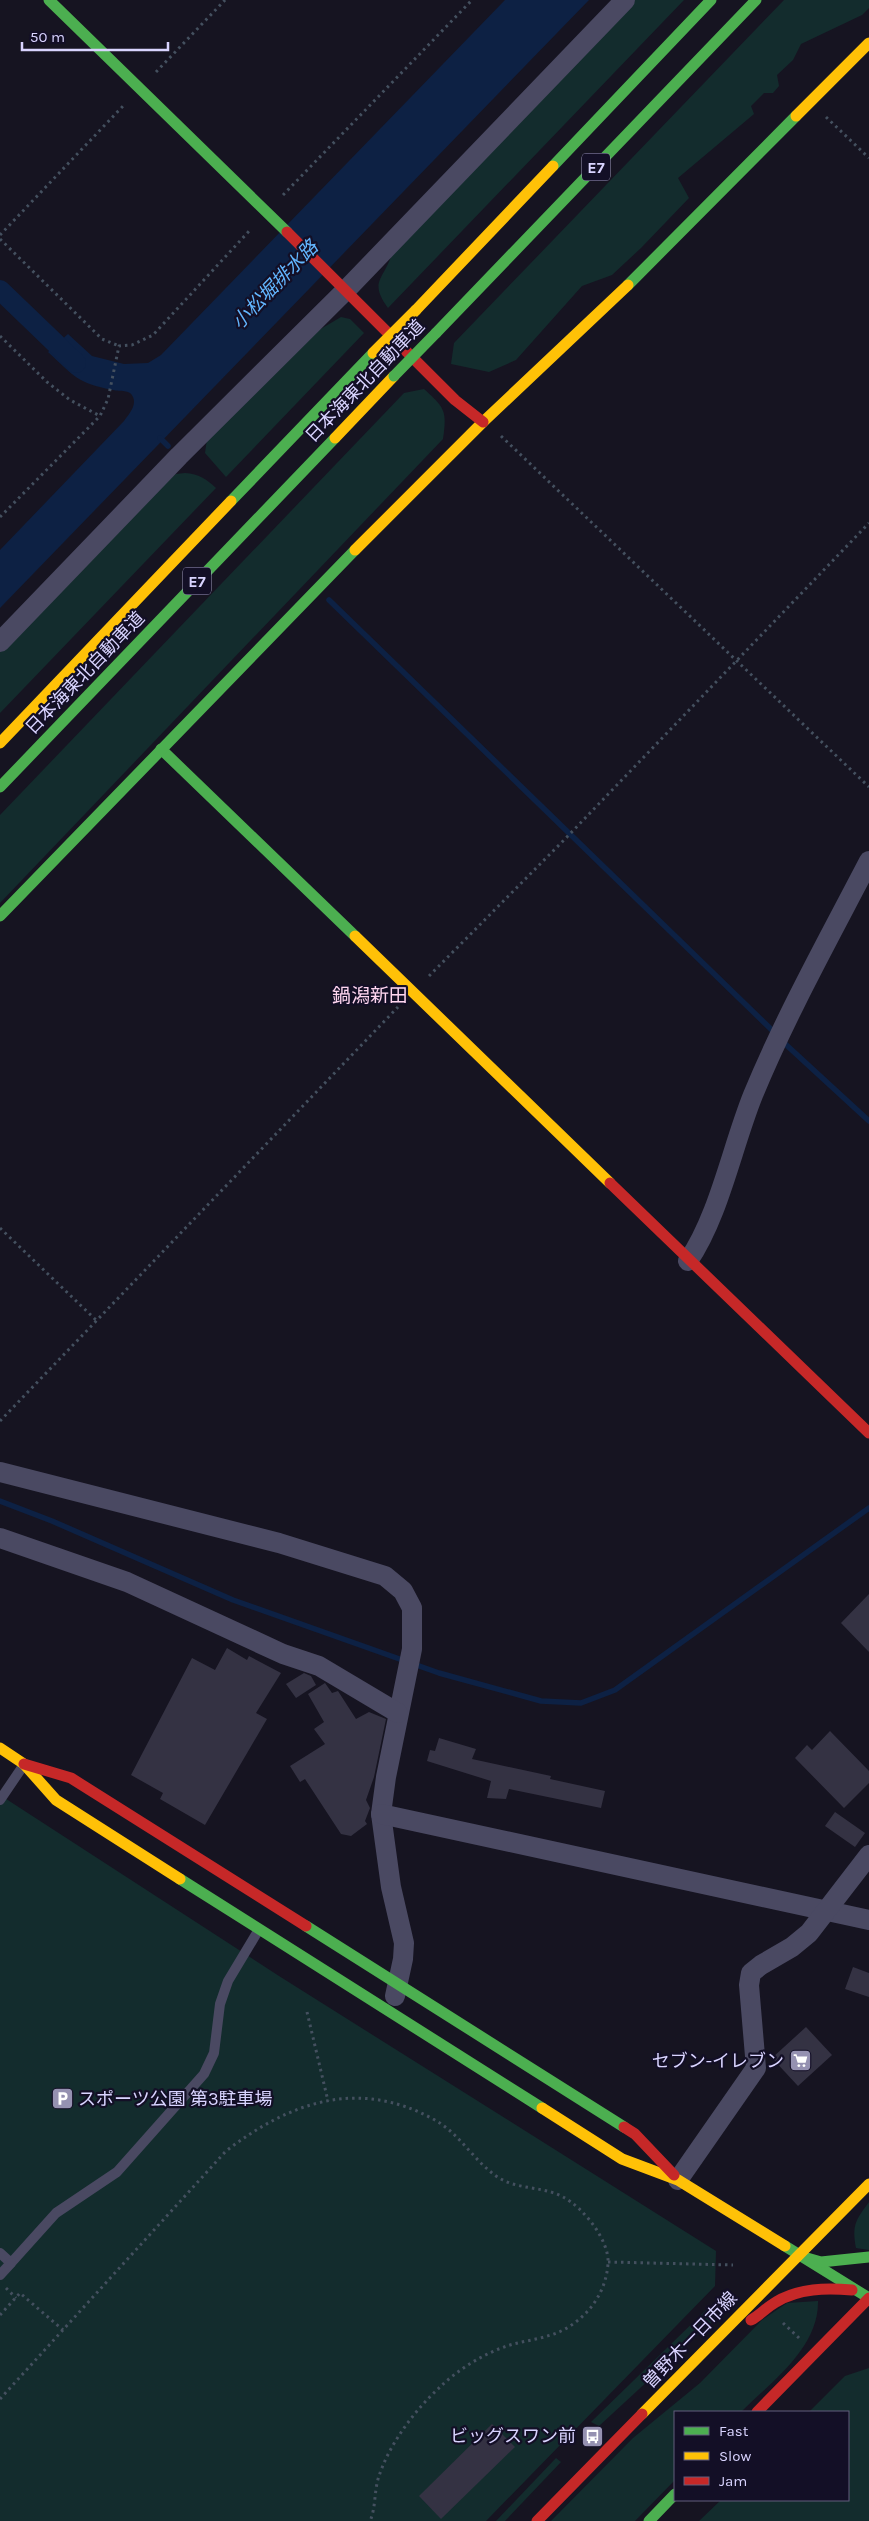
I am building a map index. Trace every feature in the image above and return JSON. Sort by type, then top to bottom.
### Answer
[{"type":"main road","points":[[48,0],[268,211],[456,400],[482,422]]},
{"type":"main road","name":"日本海東北自動車道","points":[[0,743],[712,0]]},
{"type":"main road","name":"日本海東北自動車道","points":[[0,787],[756,0]]},
{"type":"main road","points":[[0,916],[482,422],[620,293],[869,43]]},
{"type":"main road","points":[[161,749],[688,1261],[869,1433]]},
{"type":"main road","points":[[0,1748],[24,1764],[56,1800],[258,1931],[391,2012],[622,2159],[678,2180],[798,2256],[869,2298]]},
{"type":"main road","points":[[24,1764],[71,1778],[635,2134],[678,2180]]},
{"type":"main road","name":"曽野木一日市線","points":[[537,2521],[869,2184]]},
{"type":"main road","points":[[798,2256],[820,2262],[869,2257]]},
{"type":"main road","points":[[715,2340],[757,2317],[775,2303],[803,2291],[824,2287],[852,2290],[869,2298]]},
{"type":"main road","points":[[758,2411],[869,2298]]},
{"type":"main road","points":[[649,2521],[674,2495]]},
{"type":"street","points":[[0,642],[342,284],[625,0]]},
{"type":"street","points":[[688,1261],[702,1241],[745,1114],[772,1048],[869,861]]},
{"type":"street","points":[[0,1472],[279,1543],[385,1576],[403,1590],[412,1608],[412,1649],[386,1777],[381,1814],[392,1887],[404,1943],[404,1959],[391,2012]]},
{"type":"street","points":[[0,1538],[127,1582],[283,1654],[319,1666],[399,1709]]},
{"type":"street","points":[[381,1814],[869,1920]]},
{"type":"street","points":[[678,2180],[756,2068],[748,1985],[751,1973],[792,1947],[809,1933],[869,1855]]},
{"type":"lane","points":[[0,1800],[24,1764]]},
{"type":"lane","points":[[0,2275],[56,2213],[117,2172],[204,2074],[214,2053],[220,2004],[228,1980],[258,1931]]},
{"type":"lane","points":[[0,2253],[11,2263]]},
{"type":"path","points":[[0,235],[225,0]]},
{"type":"path","points":[[0,239],[102,339],[119,346],[132,346],[153,335],[268,211],[472,0]]},
{"type":"path","points":[[812,102],[869,158]]},
{"type":"path","points":[[0,336],[47,382],[70,400],[100,416]]},
{"type":"path","points":[[0,517],[100,416],[108,400],[119,346]]},
{"type":"path","points":[[482,422],[506,440],[869,787]]},
{"type":"path","points":[[0,1421],[413,992],[565,839],[869,523]]},
{"type":"path","points":[[0,1228],[97,1320]]},
{"type":"path","points":[[307,2012],[328,2101]]},
{"type":"path","points":[[0,2399],[226,2150],[262,2125],[282,2115],[328,2101],[370,2098],[390,2100],[436,2120],[461,2140],[497,2177],[511,2184],[551,2191],[576,2204],[587,2214],[595,2227],[608,2262],[604,2284],[594,2305],[573,2324],[554,2335],[509,2346],[480,2359],[456,2373],[422,2405],[400,2437],[380,2474],[370,2521]]},
{"type":"path","points":[[608,2262],[733,2265]]},
{"type":"path","points":[[0,2283],[16,2298]]},
{"type":"path","points":[[0,2315],[20,2293],[62,2330]]},
{"type":"path","points":[[779,2319],[800,2339]]},
{"type":"green space","points":[[634,0],[684,0],[388,308],[379,292],[379,281],[392,254]]},
{"type":"green space","points":[[784,0],[869,0],[869,8],[862,15],[801,44],[793,60],[777,75],[779,86],[773,93],[764,93],[751,106],[754,114],[678,178],[689,198],[612,275],[582,286],[516,360],[489,372],[451,364],[454,343]]},
{"type":"green space","points":[[341,317],[350,319],[364,333],[226,477],[205,453],[207,439],[319,330]]},
{"type":"green space","points":[[424,389],[443,411],[445,422],[443,439],[0,903],[0,815],[404,393]]},
{"type":"green space","points":[[176,474],[194,474],[216,488],[0,713],[0,652],[164,483]]},
{"type":"green space","points":[[0,1795],[279,1976],[716,2251],[715,2286],[486,2521],[0,2521]]},
{"type":"green space","points":[[869,2202],[869,2250],[856,2248],[854,2234],[858,2219]]},
{"type":"green space","points":[[818,2301],[816,2318],[811,2334],[802,2349],[779,2376],[742,2411],[674,2411],[674,2481],[635,2521],[551,2521],[633,2438],[700,2383],[762,2320],[787,2303]]},
{"type":"green space","points":[[725,2303],[728,2307],[599,2426],[591,2422],[708,2308]]},
{"type":"green space","points":[[869,2368],[869,2521],[699,2521],[720,2501],[849,2501],[849,2411],[810,2411],[845,2376]]},
{"type":"green space","points":[[556,2458],[561,2462],[505,2521],[496,2521]]},
{"type":"water","name":"小松堀排水路","points":[[505,0],[589,0],[0,608],[0,550],[124,421],[134,404],[132,394],[83,381],[70,373],[48,352],[68,334],[92,356],[124,364],[148,363],[161,355]]},
{"type":"building","points":[[869,1594],[869,1652],[841,1623]]},
{"type":"building","points":[[227,1648],[247,1660],[249,1656],[281,1673],[256,1713],[267,1719],[205,1825],[160,1799],[163,1793],[131,1775],[192,1658],[215,1670]]},
{"type":"building","points":[[304,1673],[311,1676],[316,1685],[296,1698],[286,1684]]},
{"type":"building","points":[[325,1683],[332,1693],[338,1691],[356,1719],[369,1712],[386,1719],[374,1777],[366,1800],[370,1808],[365,1821],[367,1824],[351,1836],[341,1834],[305,1779],[300,1782],[290,1766],[325,1744],[314,1729],[324,1722],[308,1694]]},
{"type":"building","points":[[830,1731],[869,1771],[869,1783],[844,1808],[795,1758],[807,1745],[812,1750]]},
{"type":"building","points":[[439,1738],[476,1749],[472,1759],[551,1776],[550,1779],[605,1791],[601,1808],[509,1789],[506,1799],[487,1798],[491,1781],[427,1761],[430,1750],[435,1751]]},
{"type":"building","points":[[835,1812],[865,1833],[855,1847],[825,1826]]},
{"type":"building","points":[[853,1967],[869,1973],[869,1997],[845,1989]]},
{"type":"building","points":[[806,2027],[832,2055],[798,2086],[772,2058]]},
{"type":"building","points":[[492,2424],[515,2447],[441,2519],[419,2496]]},
{"type":"waterway","points":[[0,290],[76,363]]},
{"type":"waterway","points":[[160,438],[168,446]]},
{"type":"waterway","points":[[329,600],[776,1034]]},
{"type":"waterway","points":[[782,1041],[869,1121]]},
{"type":"waterway","points":[[0,1501],[52,1521],[233,1600],[439,1673],[541,1701],[581,1703],[615,1690],[869,1508]]},
{"type":"traffic: fast","points":[[49,0],[287,232]]},
{"type":"traffic: fast","points":[[553,166],[711,0]]},
{"type":"traffic: fast","points":[[436,333],[756,0]]},
{"type":"traffic: fast","points":[[628,285],[796,116]]},
{"type":"traffic: fast","points":[[394,376],[436,333]]},
{"type":"traffic: fast","points":[[231,501],[373,353]]},
{"type":"traffic: fast","points":[[0,787],[335,438]]},
{"type":"traffic: fast","points":[[0,916],[355,550]]},
{"type":"traffic: fast","points":[[161,749],[355,936]]},
{"type":"traffic: fast","points":[[180,1879],[542,2108]]},
{"type":"traffic: fast","points":[[306,1926],[624,2127]]},
{"type":"traffic: fast","points":[[785,2246],[869,2298]]},
{"type":"traffic: fast","points":[[807,2258],[821,2262],[869,2257]]},
{"type":"traffic: fast","points":[[649,2521],[674,2495]]},
{"type":"traffic: slow","points":[[796,116],[869,43]]},
{"type":"traffic: slow","points":[[416,310],[553,166]]},
{"type":"traffic: slow","points":[[355,550],[483,422],[628,285]]},
{"type":"traffic: slow","points":[[373,353],[416,310]]},
{"type":"traffic: slow","points":[[335,438],[394,376]]},
{"type":"traffic: slow","points":[[0,743],[231,501]]},
{"type":"traffic: slow","points":[[355,936],[610,1183]]},
{"type":"traffic: slow","points":[[0,1748],[24,1764],[56,1800],[180,1879]]},
{"type":"traffic: slow","points":[[542,2108],[622,2159],[678,2180],[785,2246]]},
{"type":"traffic: slow","points":[[642,2414],[869,2184]]},
{"type":"traffic: jam","points":[[287,232],[455,400],[483,422]]},
{"type":"traffic: jam","points":[[610,1183],[869,1433]]},
{"type":"traffic: jam","points":[[24,1764],[71,1778],[306,1926]]},
{"type":"traffic: jam","points":[[624,2127],[635,2134],[674,2175]]},
{"type":"traffic: jam","points":[[751,2320],[776,2302],[794,2294],[823,2289],[852,2290]]},
{"type":"traffic: jam","points":[[758,2411],[869,2298]]},
{"type":"traffic: jam","points":[[537,2521],[642,2414]]},
{"type":"place","name":"セブン-イレブン","points":[[800,2061]]},
{"type":"place","name":"スポーツ公園 第3駐車場","points":[[62,2099]]},
{"type":"place","name":"ビッグスワン前","points":[[592,2436]]},
{"type":"district","name":"鍋潟新田","points":[[370,996]]}]
